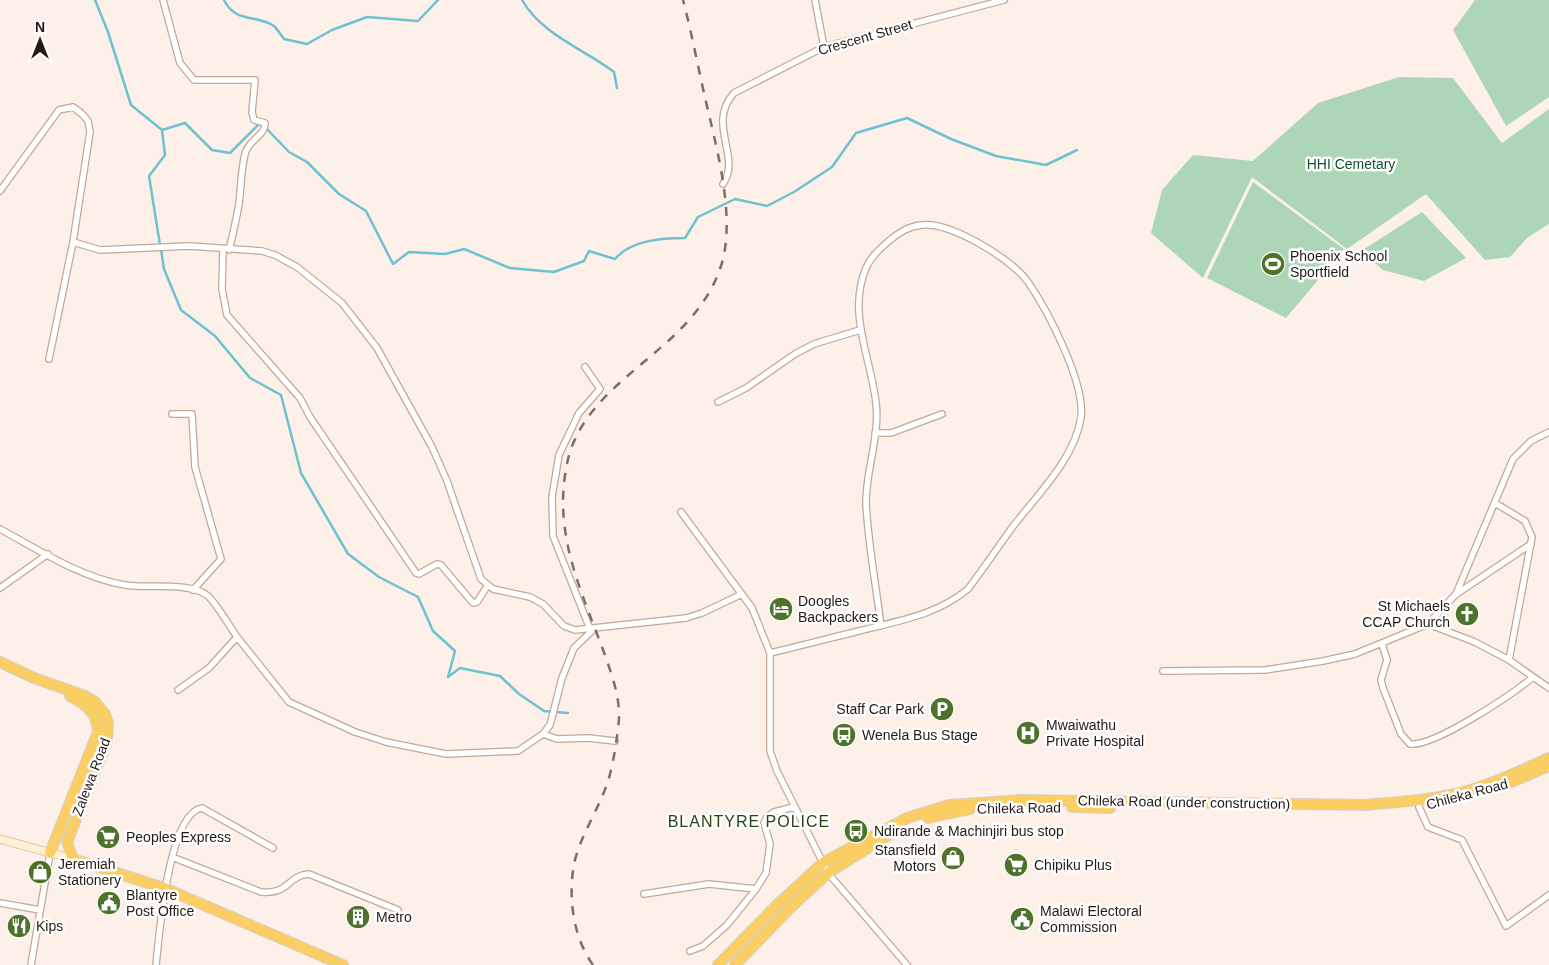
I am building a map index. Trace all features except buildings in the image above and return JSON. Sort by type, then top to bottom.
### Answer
[{"type":"highway","name":"Zalewa Road","points":[[0,662],[34,678],[85,696],[102,708],[108,723],[107,742],[67,842],[73,859]]},
{"type":"highway","name":"Zalewa Road","points":[[34,678],[44,685],[86,705],[92,711],[98,724],[98,732],[92,751],[56,834],[50,853]]},
{"type":"highway","name":"Chileka Road (under construction)","points":[[718,965],[776,905],[824,862],[907,818],[949,805],[1020,800],[1365,805],[1418,801],[1466,791],[1503,779],[1549,758]]},
{"type":"highway","name":"Chileka Road","points":[[735,965],[789,909],[828,873],[906,825],[965,809],[1002,807],[1361,811],[1419,807],[1480,793],[1520,779],[1549,766]]},
{"type":"highway","points":[[73,859],[164,888],[343,965]]},
{"type":"street","points":[[163,0],[180,63],[194,80],[255,80],[252,112],[254,120],[265,123],[264,131],[252,140],[245,152],[239,205],[226,250],[222,289],[226,315],[300,398],[310,417],[416,573],[419,574],[437,564],[441,565],[473,602],[476,602],[488,585]]},
{"type":"street","points":[[815,0],[824,46]]},
{"type":"street","name":"Crescent Street","points":[[723,184],[728,178],[728,160],[721,124],[724,104],[734,93],[824,46],[1000,0]]},
{"type":"street","points":[[0,191],[59,110],[73,107],[88,122],[90,132],[73,242],[49,359]]},
{"type":"street","points":[[770,653],[881,626],[930,612],[953,602],[968,589],[1065,456],[1075,437],[1080,417],[1081,398],[1067,355],[1027,280],[987,247],[940,225],[923,224],[903,230],[877,252],[867,266],[863,278],[860,330],[876,402],[875,433],[867,473],[866,503],[881,626]]},
{"type":"street","points":[[73,242],[100,250],[139,250],[171,246],[262,251],[288,261],[342,303],[377,348],[432,447],[459,514],[475,567],[481,579],[488,585],[530,596],[569,628],[575,630],[686,618],[702,613],[740,594]]},
{"type":"street","points":[[718,402],[746,388],[795,354],[814,344],[860,330]]},
{"type":"street","points":[[585,367],[600,389],[579,413],[559,454],[552,497],[553,536],[592,628]]},
{"type":"street","points":[[172,414],[192,414],[195,467],[221,559],[193,590]]},
{"type":"street","points":[[875,433],[891,433],[942,414]]},
{"type":"street","points":[[1456,594],[1513,459],[1531,441],[1549,432]]},
{"type":"street","points":[[1495,503],[1525,521],[1530,528],[1531,544],[1513,626],[1508,660]]},
{"type":"street","points":[[681,512],[752,608],[770,653],[770,751],[794,807],[828,873],[907,965]]},
{"type":"street","points":[[0,529],[74,568],[126,585],[176,587],[193,590],[208,596],[237,637],[288,702],[355,732],[446,754],[518,751],[543,734],[550,725],[562,678],[574,648],[592,628]]},
{"type":"street","points":[[1163,672],[1265,670],[1355,654],[1428,624],[1456,594],[1531,544]]},
{"type":"street","points":[[0,588],[48,554]]},
{"type":"street","points":[[1428,624],[1475,642],[1508,660],[1549,688]]},
{"type":"street","points":[[178,690],[208,668],[237,637]]},
{"type":"street","points":[[1382,644],[1387,660],[1381,680],[1383,688],[1401,734],[1410,744],[1428,742],[1500,701],[1532,678]]},
{"type":"street","points":[[543,734],[556,739],[588,738],[615,741]]},
{"type":"street","points":[[690,951],[703,946],[727,925],[756,890],[766,873],[770,844],[764,823],[767,817],[774,812],[794,807]]},
{"type":"street","points":[[1419,807],[1428,827],[1462,840],[1506,926],[1549,895]]},
{"type":"street","points":[[156,965],[164,888],[181,832],[192,813],[202,808],[273,848]]},
{"type":"street","points":[[0,839],[73,859]]},
{"type":"street","points":[[31,965],[50,853]]},
{"type":"street","points":[[172,857],[261,892],[279,892],[302,874],[310,874],[398,910]]},
{"type":"street","points":[[644,894],[710,884],[756,890]]},
{"type":"street","points":[[0,903],[40,910]]},
{"type":"green space","points":[[1475,0],[1549,0],[1549,97],[1506,126],[1453,30]]},
{"type":"green space","name":"HHI Cemetary","points":[[1399,77],[1453,78],[1502,143],[1549,109],[1549,224],[1528,237],[1510,257],[1485,260],[1426,194],[1347,249],[1252,177],[1203,278],[1151,233],[1162,190],[1193,155],[1253,161],[1318,103]]},
{"type":"green space","name":"Phoenix School Sportfield","points":[[1253,182],[1344,249],[1286,318],[1207,278]]},
{"type":"green space","points":[[1422,212],[1466,258],[1424,281],[1383,270],[1361,251]]},
{"type":"waterway","points":[[95,0],[108,32],[131,105],[162,130],[165,155],[149,176],[160,245]]},
{"type":"waterway","points":[[224,0],[229,8],[241,16],[261,20],[274,26],[284,39],[307,44],[332,30],[367,17],[418,21],[438,0]]},
{"type":"waterway","points":[[522,0],[530,12],[552,32],[614,72],[617,88]]},
{"type":"waterway","points":[[266,128],[289,152],[307,162],[339,194],[366,211],[393,264],[409,252],[445,254],[464,249],[510,268],[554,272],[584,261],[589,251],[615,259],[629,248],[647,241],[685,238],[698,217],[735,199],[767,206],[794,192],[832,167],[856,133],[907,118],[951,139],[996,156],[1046,165],[1077,150]]},
{"type":"waterway","points":[[162,130],[185,123],[212,150],[230,153],[260,123]]},
{"type":"waterway","points":[[161,249],[164,269],[181,310],[215,336],[250,378],[281,395],[301,473],[348,554],[379,577],[418,597],[433,631],[455,651],[448,677],[460,668],[500,676],[519,694],[544,711],[568,713]]},
{"type":"railway","points":[[593,965],[586,954],[577,930],[572,904],[572,877],[581,843],[610,774],[614,758],[619,710],[611,673],[577,580],[571,558],[563,512],[564,489],[567,464],[572,447],[579,431],[589,416],[612,390],[673,337],[701,306],[715,282],[725,249],[726,205],[719,157],[683,0]]},
{"type":"place","name":"Phoenix School Sportfield","points":[[1273,264]]},
{"type":"place","name":"Doogles Backpackers","points":[[781,609]]},
{"type":"place","name":"St Michaels CCAP Church","points":[[1467,614]]},
{"type":"place","name":"Staff Car Park","points":[[942,709]]},
{"type":"place","name":"Mwaiwathu Private Hospital","points":[[1028,733]]},
{"type":"place","name":"Wenela Bus Stage","points":[[844,735]]},
{"type":"place","name":"Ndirande & Machinjiri bus stop","points":[[856,831]]},
{"type":"place","name":"Peoples Express","points":[[108,837]]},
{"type":"place","name":"Stansfield Motors","points":[[953,858]]},
{"type":"place","name":"Chipiku Plus","points":[[1016,865]]},
{"type":"place","name":"Jeremiah Stationery","points":[[40,872]]},
{"type":"place","name":"Blantyre Post Office","points":[[109,903]]},
{"type":"place","name":"Metro","points":[[358,917]]},
{"type":"place","name":"Malawi Electoral Commission","points":[[1022,919]]},
{"type":"place","name":"Kips","points":[[19,926]]},
{"type":"district","name":"BLANTYRE POLICE","points":[[749,821]]}]
